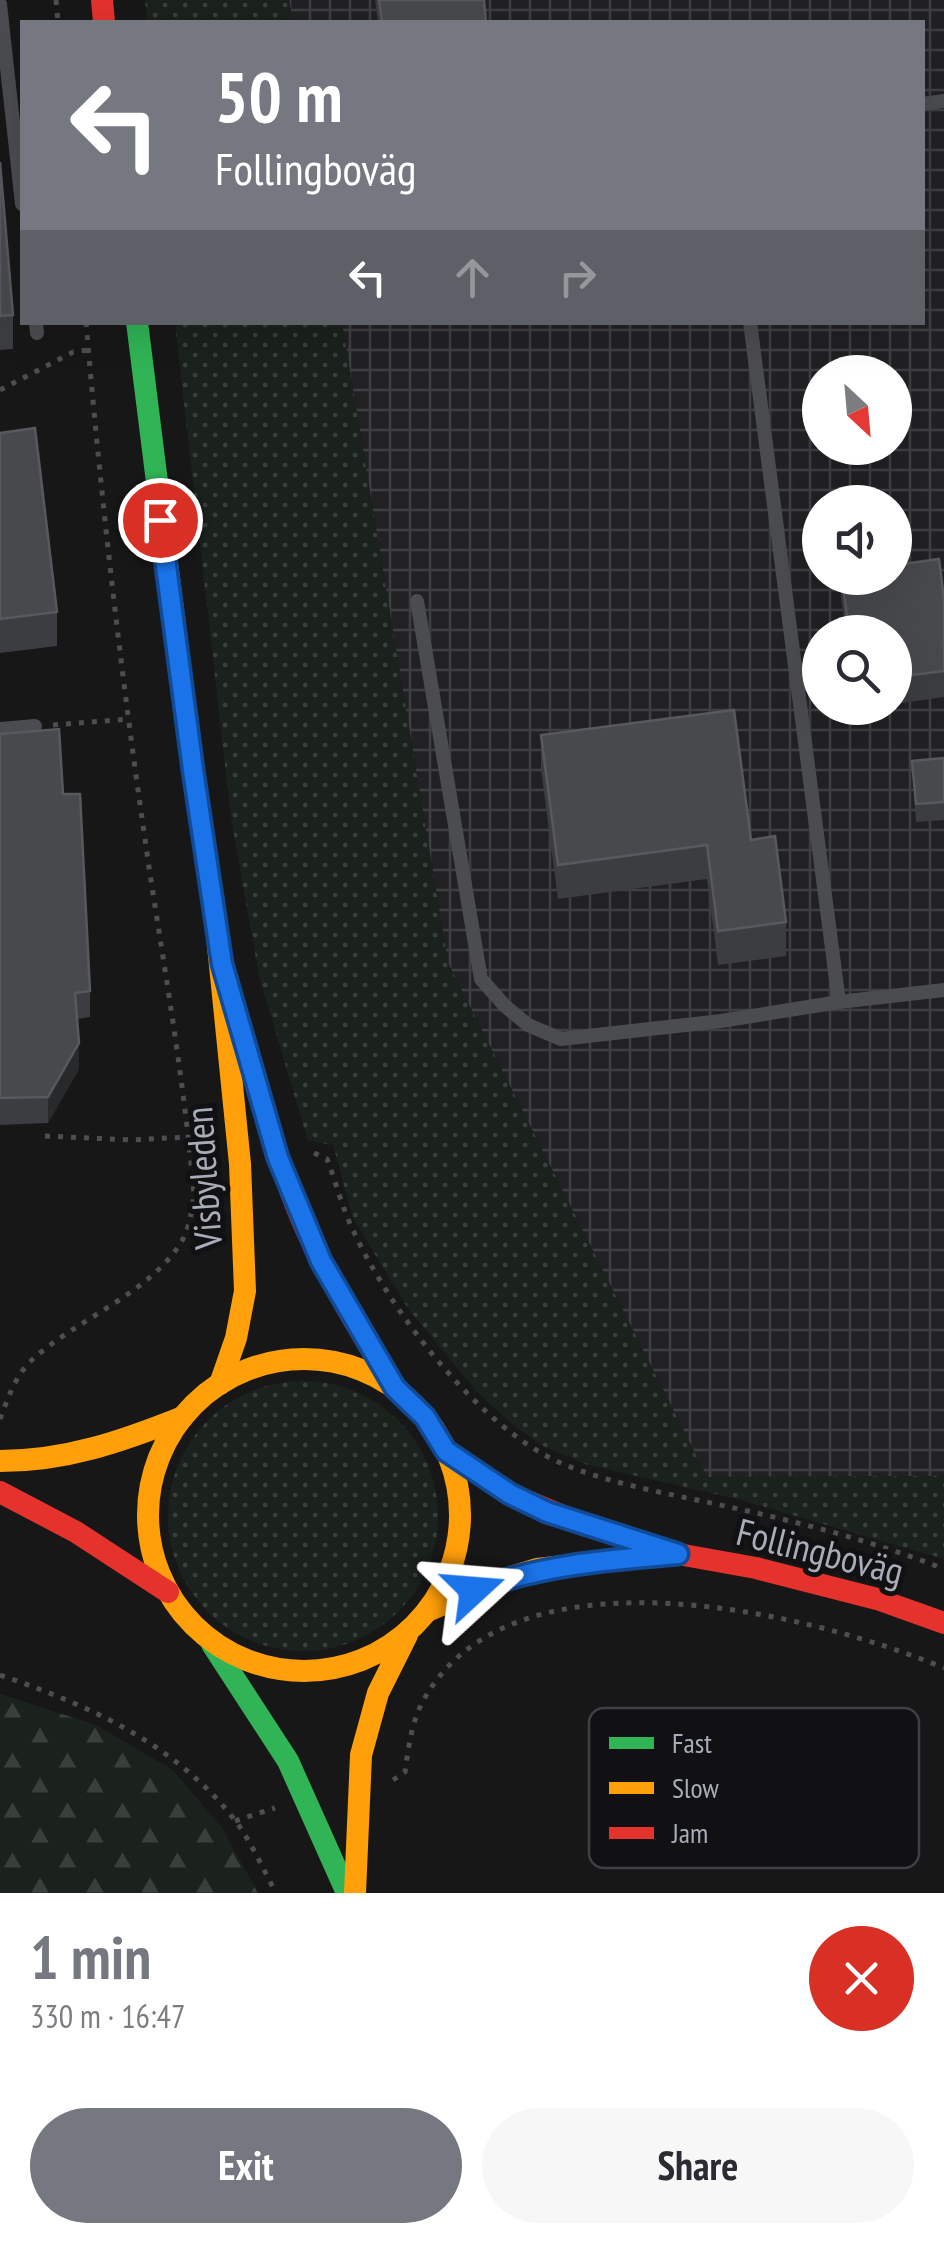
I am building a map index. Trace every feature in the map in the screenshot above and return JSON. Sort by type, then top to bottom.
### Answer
[{"type":"main road","name":"Visbyleden","points":[[137,325],[193,770],[222,964],[240,1164],[244,1291],[236,1338],[220,1384]]},
{"type":"main road","name":"Visbyleden","points":[[222,964],[278,1158],[321,1261],[395,1388]]},
{"type":"main road","points":[[308,1359],[345,1365],[395,1388],[425,1417],[446,1451],[457,1488],[460,1525],[453,1562],[427,1611],[408,1631],[372,1656],[309,1671],[266,1666],[236,1655],[208,1638],[168,1592],[153,1554],[148,1513],[154,1472],[183,1417],[220,1384],[271,1363],[308,1359]]},
{"type":"main road","points":[[0,1461],[36,1462],[76,1456],[108,1448],[183,1417]]},
{"type":"main road","name":"Follingboväg","points":[[446,1451],[510,1494],[547,1512],[678,1554],[756,1568],[842,1590],[944,1623]]},
{"type":"main road","points":[[0,1492],[76,1532],[168,1592]]},
{"type":"main road","name":"Follingboväg","points":[[427,1611],[537,1569],[678,1554]]},
{"type":"main road","points":[[355,1893],[361,1754],[378,1693],[408,1631]]},
{"type":"main road","points":[[208,1638],[264,1720],[308,1800],[347,1893]]},
{"type":"lane","points":[[0,4],[20,186]]},
{"type":"lane","points":[[750,325],[839,1002]]},
{"type":"lane","points":[[417,601],[481,979],[528,1025],[561,1039],[944,990]]},
{"type":"lane","points":[[0,729],[36,726]]},
{"type":"path","points":[[0,1419],[17,1378],[33,1359],[134,1288],[174,1252],[191,1218],[194,1195],[170,992],[104,523],[86,325]]},
{"type":"path","points":[[0,390],[73,352],[88,350]]},
{"type":"path","points":[[36,726],[130,720]]},
{"type":"path","points":[[45,1136],[132,1140],[188,1136]]},
{"type":"path","points":[[278,1158],[318,1153],[327,1159],[352,1228],[398,1307],[462,1386],[494,1420],[528,1446],[592,1474],[826,1530],[944,1569]]},
{"type":"path","points":[[192,1169],[240,1164]]},
{"type":"path","points":[[358,1788],[395,1779],[404,1772],[420,1707],[452,1663],[498,1631],[556,1610],[679,1603],[742,1611],[877,1645],[944,1668]]},
{"type":"path","points":[[0,1676],[67,1698],[150,1742],[188,1771],[235,1820],[276,1893]]},
{"type":"path","points":[[235,1820],[308,1800]]},
{"type":"shaded area","points":[[289,0],[944,0],[944,1476],[707,1477],[448,963],[342,325],[925,325],[925,20],[293,20]]},
{"type":"green space","points":[[145,0],[289,0],[293,20],[147,20]]},
{"type":"green space","points":[[175,325],[342,325],[448,963],[707,1477],[944,1476],[944,1559],[737,1499],[588,1465],[543,1446],[476,1391],[407,1307],[353,1218],[333,1145],[308,1141],[259,976],[231,818]]},
{"type":"green space","points":[[303,1381],[355,1392],[398,1421],[427,1464],[438,1516],[427,1568],[398,1611],[355,1640],[303,1651],[251,1640],[208,1611],[179,1568],[168,1516],[179,1464],[208,1421],[251,1392]]},
{"type":"green space","points":[[0,1694],[96,1725],[173,1770],[222,1828],[258,1893],[0,1893]]},
{"type":"building","points":[[379,0],[484,0],[486,20],[382,20]]},
{"type":"building","points":[[0,162],[13,315],[0,316]]},
{"type":"building","points":[[35,428],[57,612],[0,619],[0,433]]},
{"type":"building","points":[[939,559],[944,599],[944,671],[912,675],[912,615],[847,615],[844,595],[912,595],[912,563]]},
{"type":"building","points":[[734,710],[751,840],[775,836],[786,922],[718,931],[707,845],[558,865],[541,735]]},
{"type":"building","points":[[59,729],[63,794],[80,794],[90,991],[75,993],[79,1043],[48,1097],[0,1098],[0,734]]},
{"type":"building","points":[[944,758],[944,802],[916,804],[912,761]]},
{"type":"traffic: fast","points":[[137,325],[215,916]]},
{"type":"traffic: fast","points":[[212,1644],[288,1761],[347,1893]]},
{"type":"traffic: slow","points":[[215,916],[240,1164],[245,1291],[236,1338],[220,1384]]},
{"type":"traffic: slow","points":[[304,1359],[364,1371],[414,1405],[448,1455],[460,1515],[448,1575],[414,1625],[364,1659],[304,1671],[244,1659],[194,1625],[160,1575],[148,1515],[160,1455],[194,1405],[244,1371],[304,1359]]},
{"type":"traffic: slow","points":[[0,1461],[48,1458],[94,1448],[183,1417]]},
{"type":"traffic: slow","points":[[427,1611],[537,1569],[655,1556]]},
{"type":"traffic: slow","points":[[355,1893],[361,1755],[378,1693],[407,1635]]},
{"type":"traffic: jam","points":[[102,0],[104,20]]},
{"type":"traffic: jam","points":[[247,1049],[279,1160],[304,1225],[346,1307],[394,1386]]},
{"type":"traffic: jam","points":[[446,1451],[510,1494],[587,1526],[678,1554],[756,1568],[877,1599],[944,1623]]},
{"type":"traffic: jam","points":[[0,1492],[76,1532],[168,1592]]},
{"type":"route","points":[[160,520],[222,964],[278,1158],[338,1295],[395,1388],[425,1417],[446,1451],[510,1494],[547,1512],[678,1554],[537,1569],[474,1590]]}]
